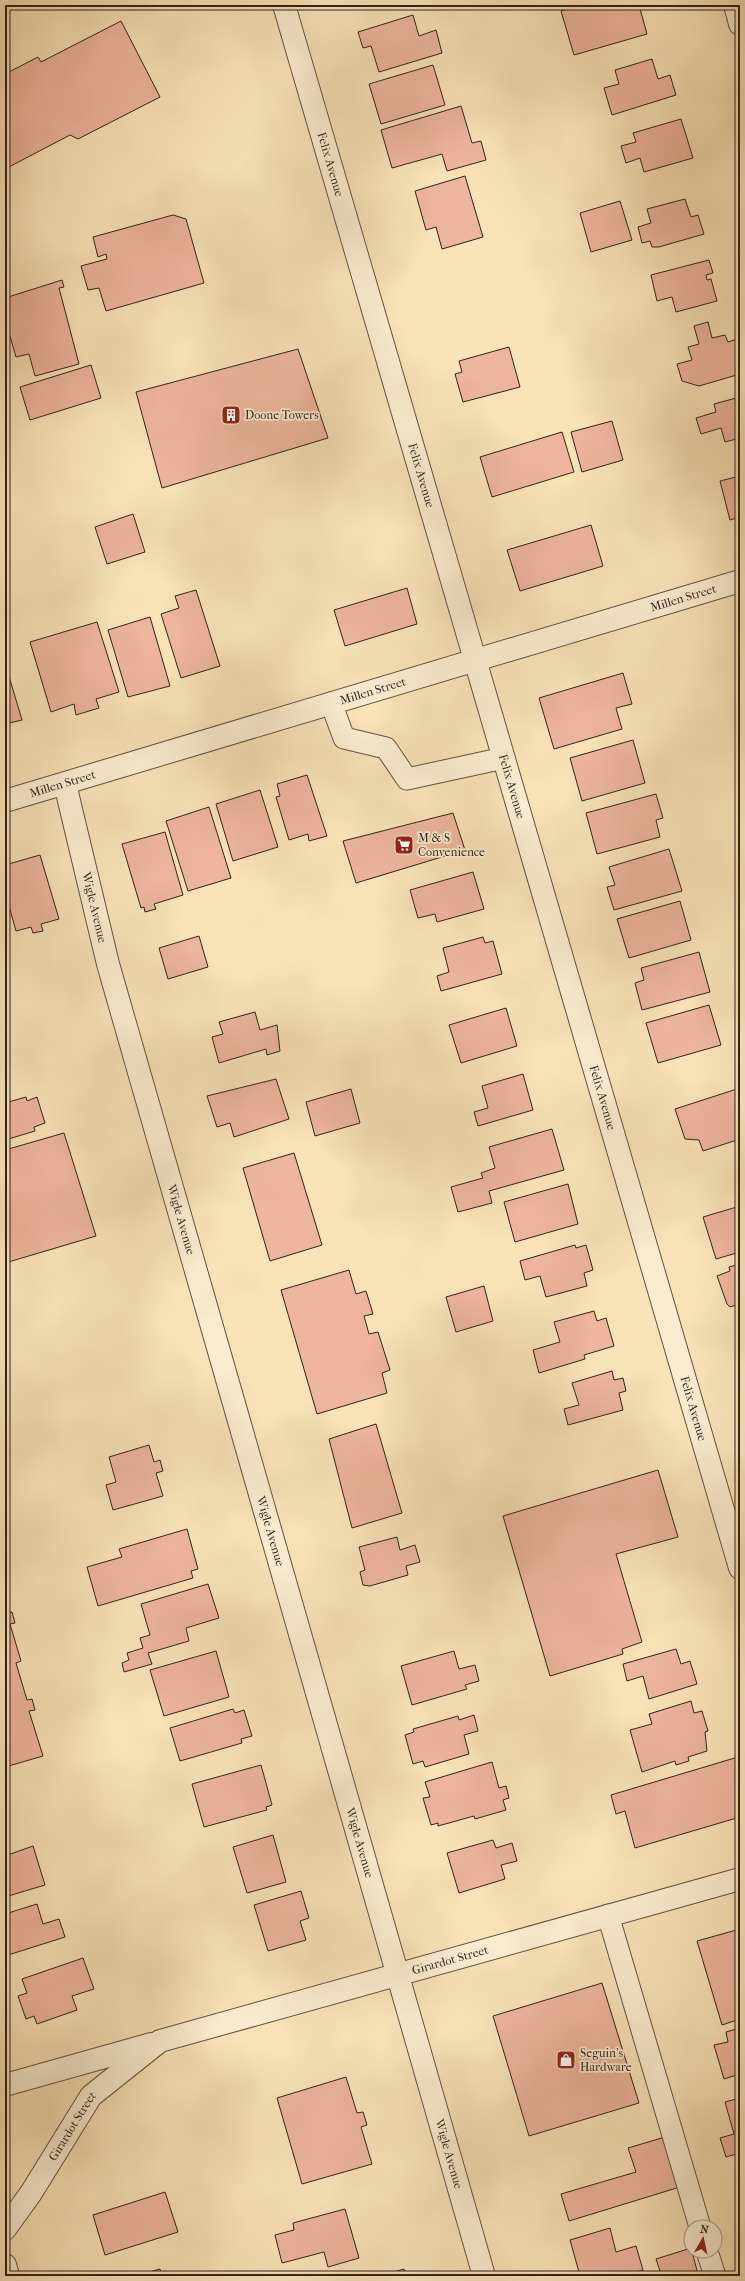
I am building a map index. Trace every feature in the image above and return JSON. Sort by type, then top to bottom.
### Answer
[{"type":"street","name":"Felix Avenue","points":[[284,5],[740,1568]]},
{"type":"street","points":[[734,5],[740,24]]},
{"type":"street","name":"Millen Street","points":[[5,801],[740,581]]},
{"type":"street","name":"Wigle Avenue","points":[[65,784],[108,964],[484,2276]]},
{"type":"street","name":"Girardot Street","points":[[5,2085],[397,1973],[740,1879]]},
{"type":"street","name":"Girardot Street","points":[[5,2229],[31,2193],[91,2096],[160,2041]]},
{"type":"street","points":[[5,2265],[8,2276]]},
{"type":"lane","points":[[331,704],[344,738],[386,748],[407,779],[504,758]]},
{"type":"lane","points":[[608,1915],[698,2219]]},
{"type":"lane","points":[[710,2259],[715,2276]]},
{"type":"building","points":[[581,5],[639,5],[647,34],[574,55],[561,11]]},
{"type":"building","points":[[413,15],[419,36],[436,30],[442,53],[379,72],[371,46],[363,48],[358,32]]},
{"type":"building","points":[[121,21],[160,97],[78,139],[70,135],[5,169],[5,74],[38,57],[41,62]]},
{"type":"building","points":[[652,59],[658,79],[670,75],[676,95],[612,115],[604,88],[619,84],[615,70]]},
{"type":"building","points":[[433,65],[445,105],[381,124],[369,84]]},
{"type":"building","points":[[461,106],[472,143],[481,141],[486,160],[447,171],[442,154],[392,168],[381,130]]},
{"type":"building","points":[[681,119],[693,158],[644,172],[640,158],[626,163],[621,146],[636,142],[633,133]]},
{"type":"building","points":[[465,176],[483,237],[442,249],[436,227],[426,230],[415,191]]},
{"type":"building","points":[[685,199],[691,217],[698,215],[704,234],[659,247],[652,247],[650,241],[642,243],[638,227],[651,223],[647,209]]},
{"type":"building","points":[[620,201],[632,240],[591,252],[580,213]]},
{"type":"building","points":[[173,215],[186,219],[204,283],[106,311],[99,288],[88,290],[81,266],[107,259],[106,254],[98,257],[93,237]]},
{"type":"building","points":[[709,260],[713,273],[706,275],[707,280],[711,279],[717,301],[676,312],[672,297],[657,301],[651,275]]},
{"type":"building","points":[[62,280],[64,287],[59,288],[79,364],[35,376],[29,354],[16,357],[5,319],[5,298]]},
{"type":"building","points":[[708,322],[712,338],[725,335],[728,342],[737,339],[740,348],[740,374],[699,386],[682,381],[677,364],[692,360],[688,347],[699,344],[694,326]]},
{"type":"building","points":[[509,347],[520,387],[463,402],[455,374],[462,372],[459,361]]},
{"type":"building","name":"Doone Towers","points":[[298,349],[328,438],[162,488],[136,392]]},
{"type":"building","points":[[91,365],[101,398],[30,420],[20,387]]},
{"type":"building","points":[[740,397],[740,438],[725,442],[721,428],[701,434],[696,418],[716,412],[714,404]]},
{"type":"building","points":[[612,421],[623,460],[582,472],[571,432]]},
{"type":"building","points":[[562,432],[574,472],[492,497],[480,457]]},
{"type":"building","points":[[740,476],[740,517],[730,520],[720,481]]},
{"type":"building","points":[[133,514],[145,552],[107,564],[95,527]]},
{"type":"building","points":[[591,525],[603,566],[520,591],[507,550]]},
{"type":"building","points":[[407,588],[417,624],[345,646],[334,610]]},
{"type":"building","points":[[196,590],[220,666],[181,678],[161,614],[179,608],[175,596]]},
{"type":"building","points":[[150,617],[170,686],[128,697],[108,630]]},
{"type":"building","points":[[97,622],[119,692],[96,699],[99,708],[76,715],[74,704],[51,712],[30,642]]},
{"type":"building","points":[[5,663],[22,720],[5,724]]},
{"type":"building","points":[[623,673],[632,704],[616,708],[622,729],[554,749],[539,698]]},
{"type":"building","points":[[633,740],[645,783],[582,801],[570,758]]},
{"type":"building","points":[[307,775],[327,836],[309,841],[308,834],[289,840],[276,797],[280,796],[277,784]]},
{"type":"building","points":[[260,790],[278,847],[233,861],[216,804]]},
{"type":"building","points":[[656,794],[663,818],[656,820],[660,837],[597,854],[586,813]]},
{"type":"building","points":[[209,807],[231,878],[188,891],[166,821]]},
{"type":"building","name":"M & S Convenience","points":[[453,813],[465,850],[356,883],[343,841]]},
{"type":"building","points":[[165,832],[183,895],[154,904],[156,909],[145,912],[144,907],[141,908],[122,844]]},
{"type":"building","points":[[669,849],[682,891],[614,910],[607,887],[615,885],[609,867]]},
{"type":"building","points":[[40,855],[59,919],[41,924],[43,931],[33,933],[31,927],[16,931],[5,892],[5,865]]},
{"type":"building","points":[[473,872],[484,909],[437,922],[435,914],[418,918],[410,890]]},
{"type":"building","points":[[680,901],[691,940],[629,958],[617,919]]},
{"type":"building","points":[[199,936],[208,967],[168,979],[159,948]]},
{"type":"building","points":[[483,937],[485,943],[493,941],[502,974],[441,991],[437,976],[449,972],[443,948]]},
{"type":"building","points":[[699,952],[710,992],[642,1010],[635,983],[644,980],[641,968]]},
{"type":"building","points":[[709,1005],[721,1045],[658,1063],[646,1023]]},
{"type":"building","points":[[506,1008],[517,1046],[461,1063],[449,1025]]},
{"type":"building","points":[[255,1012],[260,1030],[277,1025],[280,1051],[267,1055],[266,1049],[219,1063],[212,1037],[223,1034],[219,1022]]},
{"type":"building","points":[[523,1074],[533,1110],[478,1126],[474,1112],[488,1108],[482,1086]]},
{"type":"building","points":[[276,1079],[289,1119],[234,1137],[230,1123],[217,1127],[207,1096]]},
{"type":"building","points":[[740,1088],[740,1139],[703,1151],[699,1140],[685,1139],[675,1109]]},
{"type":"building","points":[[351,1089],[360,1123],[315,1136],[306,1102]]},
{"type":"building","points":[[26,1097],[27,1101],[37,1097],[45,1123],[34,1127],[35,1131],[5,1140],[5,1103]]},
{"type":"building","points":[[552,1129],[564,1170],[489,1191],[492,1203],[458,1212],[451,1187],[483,1178],[481,1173],[495,1168],[489,1147]]},
{"type":"building","points":[[64,1133],[96,1236],[5,1263],[5,1150]]},
{"type":"building","points":[[294,1153],[322,1245],[270,1261],[243,1168]]},
{"type":"building","points":[[568,1184],[578,1224],[515,1242],[504,1202]]},
{"type":"building","points":[[740,1206],[740,1252],[716,1259],[703,1217]]},
{"type":"building","points":[[575,1245],[576,1248],[586,1245],[593,1270],[584,1273],[587,1286],[546,1297],[540,1276],[525,1280],[520,1261]]},
{"type":"building","points":[[740,1264],[740,1308],[739,1304],[730,1307],[727,1304],[717,1276],[730,1271],[729,1267]]},
{"type":"building","points":[[349,1270],[356,1294],[366,1291],[373,1314],[364,1316],[369,1334],[378,1332],[390,1370],[382,1373],[387,1393],[317,1414],[281,1290]]},
{"type":"building","points":[[484,1286],[493,1321],[456,1332],[446,1297]]},
{"type":"building","points":[[594,1311],[597,1321],[606,1318],[614,1346],[584,1355],[585,1359],[539,1373],[533,1350],[560,1342],[554,1322]]},
{"type":"building","points":[[740,1323],[740,1339],[736,1325]]},
{"type":"building","points":[[612,1371],[614,1380],[623,1378],[626,1391],[619,1393],[623,1410],[568,1425],[564,1409],[579,1405],[572,1383]]},
{"type":"building","points":[[376,1424],[402,1513],[352,1528],[329,1439]]},
{"type":"building","points":[[149,1445],[154,1462],[160,1460],[163,1471],[156,1473],[163,1496],[113,1510],[106,1485],[116,1482],[109,1457]]},
{"type":"building","points":[[658,1470],[678,1537],[616,1554],[642,1642],[622,1649],[623,1654],[550,1676],[503,1516]]},
{"type":"building","points":[[187,1529],[198,1569],[191,1571],[193,1578],[98,1606],[87,1567],[122,1557],[119,1549]]},
{"type":"building","points":[[397,1537],[400,1550],[415,1545],[420,1562],[406,1566],[408,1575],[370,1586],[363,1585],[360,1572],[365,1570],[359,1547]]},
{"type":"building","points":[[208,1584],[219,1618],[186,1628],[189,1641],[148,1653],[152,1664],[124,1672],[122,1663],[129,1660],[127,1653],[143,1648],[140,1638],[150,1635],[141,1604]]},
{"type":"building","points":[[5,1605],[7,1613],[12,1612],[15,1623],[10,1624],[21,1661],[16,1663],[27,1700],[32,1699],[35,1710],[29,1711],[43,1756],[5,1767]]},
{"type":"building","points":[[676,1649],[681,1664],[690,1661],[697,1684],[649,1699],[643,1676],[627,1681],[623,1664]]},
{"type":"building","points":[[216,1651],[229,1697],[164,1716],[150,1670]]},
{"type":"building","points":[[454,1651],[459,1669],[475,1665],[479,1681],[465,1685],[467,1689],[412,1705],[401,1666]]},
{"type":"building","points":[[691,1701],[694,1713],[702,1711],[708,1731],[705,1732],[707,1751],[688,1757],[689,1761],[676,1765],[675,1761],[642,1772],[630,1730],[652,1724],[649,1714]]},
{"type":"building","points":[[233,1709],[235,1713],[244,1710],[252,1736],[241,1739],[242,1743],[180,1761],[170,1728]]},
{"type":"building","points":[[474,1715],[478,1731],[464,1735],[469,1754],[425,1767],[423,1761],[413,1764],[405,1735],[414,1732],[413,1729],[458,1716],[459,1720]]},
{"type":"building","points":[[738,1757],[740,1764],[740,1817],[635,1848],[625,1811],[616,1814],[611,1795]]},
{"type":"building","points":[[492,1762],[499,1788],[506,1786],[509,1798],[503,1800],[506,1810],[475,1819],[474,1816],[438,1826],[438,1823],[431,1825],[423,1798],[430,1797],[425,1782]]},
{"type":"building","points":[[261,1765],[272,1805],[266,1807],[267,1810],[204,1827],[192,1784]]},
{"type":"building","points":[[273,1835],[286,1882],[247,1893],[233,1847]]},
{"type":"building","points":[[493,1840],[496,1848],[512,1843],[517,1861],[501,1865],[505,1879],[459,1893],[447,1853]]},
{"type":"building","points":[[33,1846],[45,1885],[5,1897],[5,1856]]},
{"type":"building","points":[[301,1891],[309,1918],[300,1921],[306,1940],[268,1951],[254,1905]]},
{"type":"building","points":[[37,1904],[43,1924],[59,1919],[65,1937],[5,1956],[5,1914]]},
{"type":"building","points":[[740,1929],[740,2019],[722,2025],[697,1941]]},
{"type":"building","points":[[83,1958],[94,1989],[72,1996],[77,2010],[37,2024],[34,2016],[26,2019],[18,1996],[27,1993],[22,1979]]},
{"type":"building","name":"Seguin's Hardware","points":[[602,1983],[639,2103],[529,2136],[493,2016]]},
{"type":"building","points":[[740,2028],[740,2074],[724,2079],[714,2045],[728,2042],[726,2032]]},
{"type":"building","points":[[346,2077],[357,2113],[363,2112],[367,2125],[361,2127],[372,2164],[302,2184],[277,2098]]},
{"type":"building","points":[[740,2098],[740,2153],[726,2157],[720,2138],[734,2134],[725,2102]]},
{"type":"building","points":[[665,2137],[680,2187],[569,2221],[561,2194],[636,2172],[628,2148]]},
{"type":"building","points":[[165,2192],[178,2232],[105,2255],[93,2215]]},
{"type":"building","points":[[345,2209],[359,2258],[328,2267],[324,2252],[282,2263],[275,2235],[294,2230],[293,2223]]},
{"type":"building","points":[[610,2228],[616,2252],[636,2246],[643,2270],[623,2276],[572,2276],[579,2272],[570,2240]]},
{"type":"building","points":[[683,2251],[683,2259],[694,2259],[698,2274],[692,2276],[644,2276],[660,2271],[656,2259]]},
{"type":"building","points":[[160,2269],[162,2276],[135,2276]]},
{"type":"building","points":[[404,2269],[407,2276],[380,2276]]},
{"type":"place","name":"Doone Towers","points":[[231,415]]},
{"type":"place","name":"M & S Convenience","points":[[404,845]]},
{"type":"place","name":"Seguin's Hardware","points":[[566,2060]]}]
